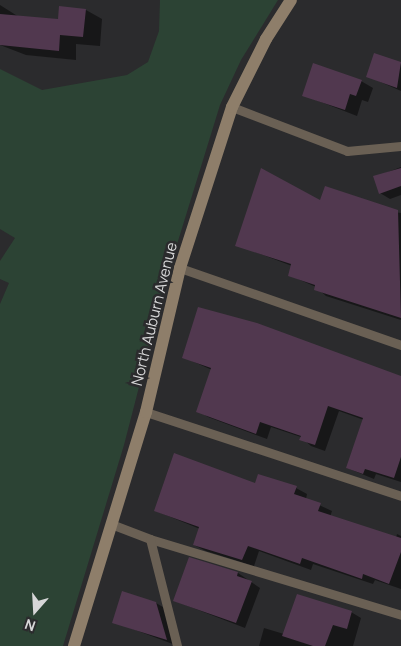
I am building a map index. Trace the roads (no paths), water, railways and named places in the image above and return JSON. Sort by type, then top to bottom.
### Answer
[{"type":"main road","name":"North Auburn Avenue","points":[[74,646],[146,412],[180,268],[232,108],[266,39],[291,0]]},
{"type":"lane","points":[[232,108],[347,151],[401,146]]},
{"type":"lane","points":[[180,268],[401,345]]},
{"type":"lane","points":[[146,412],[401,496]]},
{"type":"lane","points":[[112,524],[150,539],[401,615]]},
{"type":"lane","points":[[150,539],[177,646]]}]
